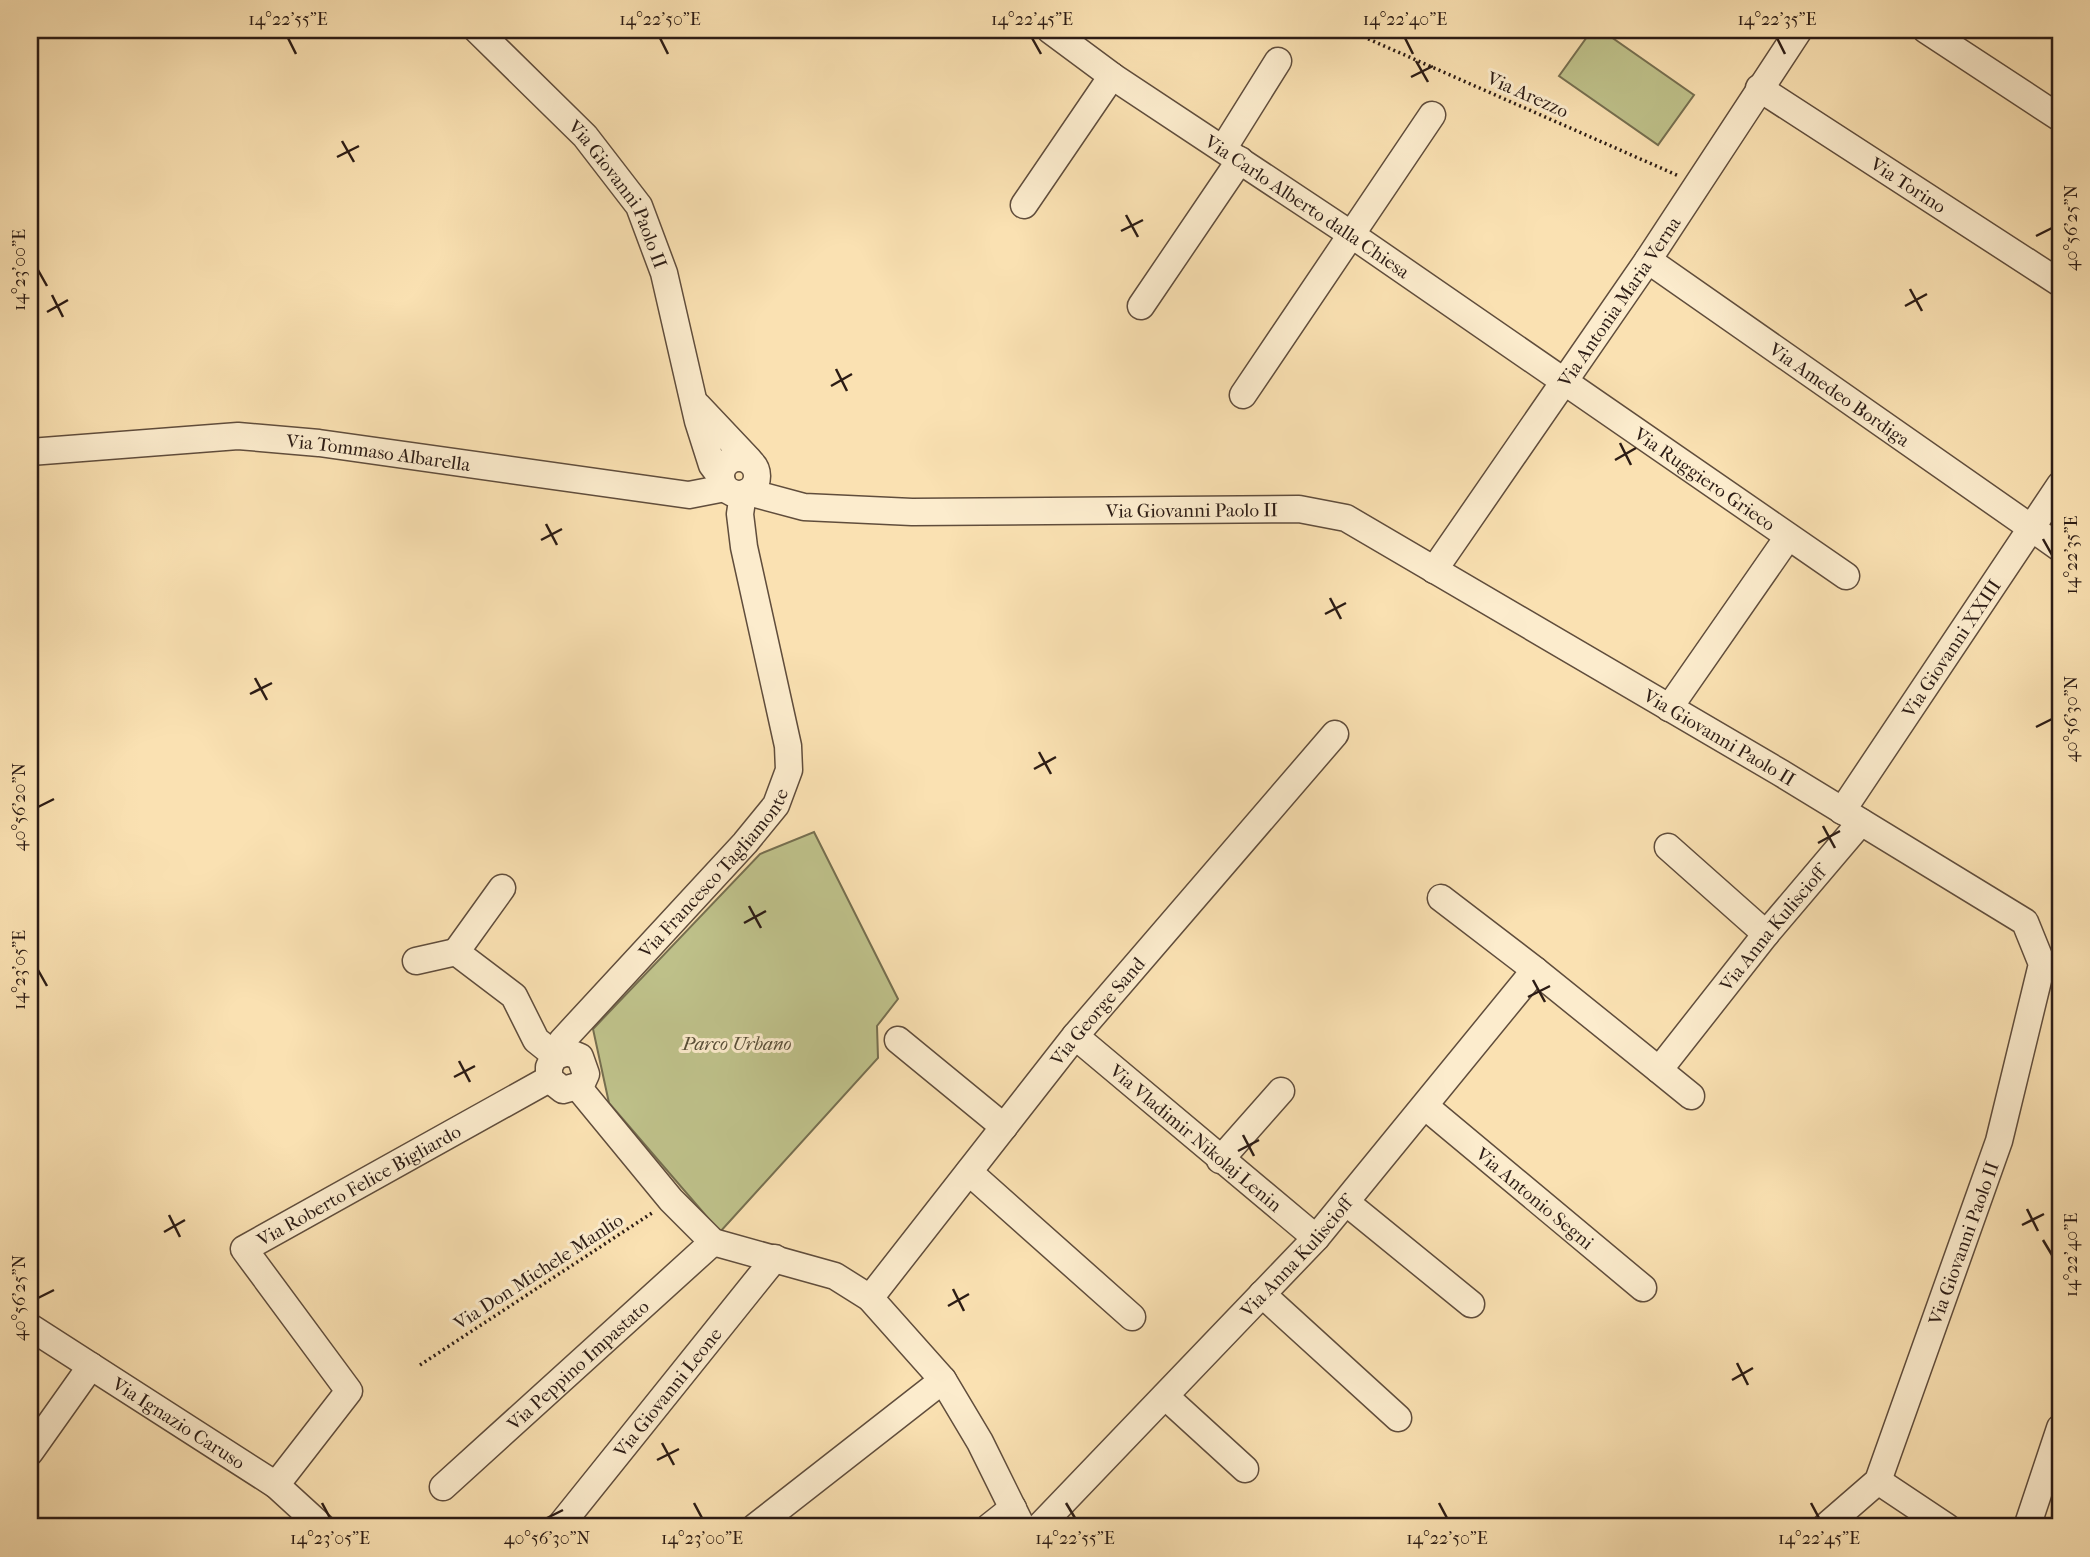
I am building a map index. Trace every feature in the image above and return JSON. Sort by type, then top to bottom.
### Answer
[{"type":"street","name":"Via Giovanni Paolo II","points":[[477,30],[585,136],[639,206],[664,274],[692,395],[712,465],[734,488],[804,507],[836,509],[912,512],[1299,509],[1346,518],[1852,816],[2025,922],[2042,964],[1999,1141],[1878,1481]]},
{"type":"street","name":"Via Carlo Alberto dalla Chiesa","points":[[1050,30],[1112,76],[1352,235],[1564,382]]},
{"type":"street","name":"Via Antonia Maria Verna","points":[[1434,569],[1648,260],[1799,30]]},
{"type":"street","points":[[1926,30],[2060,118]]},
{"type":"street","points":[[1141,306],[1232,155],[1278,61]]},
{"type":"street","points":[[1024,205],[1112,76]]},
{"type":"street","name":"Via Torino","points":[[1759,88],[2060,283]]},
{"type":"street","points":[[1243,395],[1432,115]]},
{"type":"street","name":"Via Amedeo Bordiga","points":[[1648,260],[2060,548]]},
{"type":"street","name":"Via Ruggiero Grieco","points":[[1564,382],[1846,576]]},
{"type":"street","name":"Via Giovanni Paolo II","points":[[692,395],[699,409],[752,463],[797,492],[836,509]]},
{"type":"street","name":"Via Tommaso Albarella","points":[[30,452],[238,436],[318,443],[689,495],[734,488]]},
{"type":"street","points":[[734,488],[723,466],[732,459],[752,463]]},
{"type":"street","name":"Via Giovanni XXIII","points":[[1852,816],[2060,485]]},
{"type":"street","name":"Via Francesco Tagliamonte","points":[[552,1068],[571,1029],[745,843],[781,794],[789,770],[788,746],[744,547],[734,488]]},
{"type":"street","points":[[1669,708],[1788,537]]},
{"type":"street","name":"Via George Sand","points":[[870,1298],[1075,1036],[1335,734]]},
{"type":"street","name":"Via Anna Kuliscioff","points":[[1659,1070],[1766,934],[1852,816]]},
{"type":"street","points":[[1668,848],[1766,934]]},
{"type":"street","points":[[416,961],[456,952],[502,888]]},
{"type":"street","points":[[1441,898],[1691,1096]]},
{"type":"street","points":[[456,952],[514,996],[564,1090],[578,1087],[671,1200],[713,1242],[835,1276],[870,1298],[943,1380],[980,1442],[1018,1518],[989,1527]]},
{"type":"street","name":"Via Anna Kuliscioff","points":[[1039,1527],[1316,1238],[1426,1107],[1535,970]]},
{"type":"street","name":"Via Vladimir Nikolaj Lenin","points":[[1075,1036],[1316,1238]]},
{"type":"street","points":[[898,1040],[1004,1127]]},
{"type":"street","name":"Via Roberto Felice Bigliardo","points":[[276,1485],[349,1391],[244,1250],[552,1068]]},
{"type":"street","points":[[1220,1160],[1281,1091]]},
{"type":"street","name":"Via Antonio Segni","points":[[1426,1107],[1643,1288]]},
{"type":"street","points":[[969,1172],[1132,1317]]},
{"type":"street","points":[[1347,1203],[1471,1304]]},
{"type":"street","name":"Via Peppino Impastato","points":[[443,1487],[713,1242]]},
{"type":"street","name":"Via Giovanni Leone","points":[[559,1527],[775,1258]]},
{"type":"street","points":[[1262,1294],[1398,1418]]},
{"type":"street","name":"Via Ignazio Caruso","points":[[30,1326],[276,1485],[322,1527]]},
{"type":"street","points":[[30,1452],[91,1366]]},
{"type":"street","points":[[755,1527],[943,1380]]},
{"type":"street","points":[[1165,1396],[1245,1469]]},
{"type":"street","points":[[2027,1527],[2060,1428]]},
{"type":"street","points":[[1825,1527],[1878,1481],[1947,1527]]},
{"type":"path","name":"Via Arezzo","points":[[1348,30],[1697,184]]},
{"type":"path","name":"Via Don Michele Manlio","points":[[420,1365],[671,1200]]},
{"type":"green space","points":[[1592,30],[1601,30],[1694,95],[1658,145],[1559,76]]},
{"type":"green space","name":"Parco Urbano","points":[[814,832],[898,999],[877,1026],[878,1058],[720,1232],[609,1103],[593,1029],[760,854]]}]
